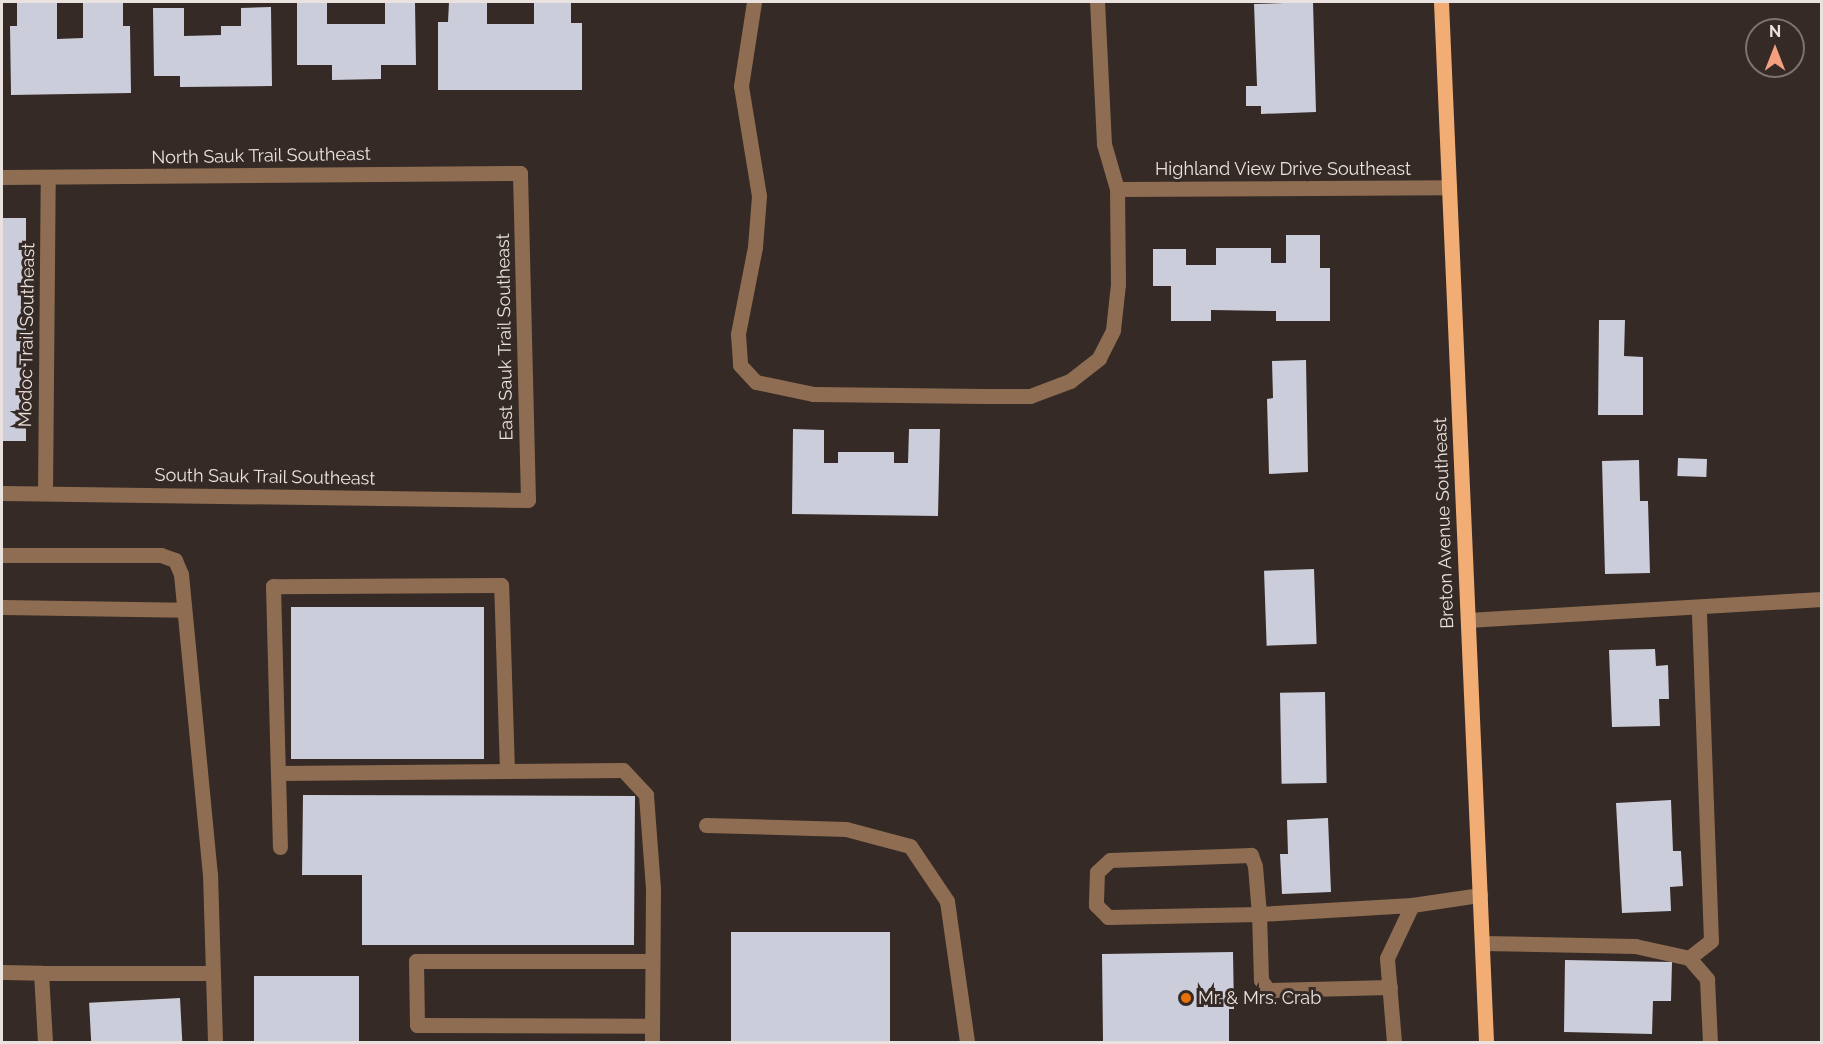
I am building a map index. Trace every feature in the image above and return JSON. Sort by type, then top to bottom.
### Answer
[{"type":"main road","name":"Breton Avenue Southeast","points":[[1441,2],[1486,1042]]},
{"type":"street","points":[[754,2],[741,86],[759,196],[755,248],[738,334],[740,365],[756,382],[782,390],[813,394],[921,393],[1030,396],[1070,381],[1099,358],[1113,330],[1118,284],[1117,189],[1104,144],[1097,2]]},
{"type":"street","name":"North Sauk Trail Southeast","points":[[2,177],[520,173]]},
{"type":"street","name":"East Sauk Trail Southeast","points":[[520,173],[528,500]]},
{"type":"street","name":"Modoc Trail Southeast","points":[[45,493],[48,177]]},
{"type":"street","name":"Highland View Drive Southeast","points":[[1117,189],[1449,188]]},
{"type":"street","name":"South Sauk Trail Southeast","points":[[2,493],[528,500]]},
{"type":"street","points":[[2,555],[161,555],[175,560],[181,574],[210,873],[215,1042]]},
{"type":"street","points":[[279,847],[273,586],[501,585],[507,771]]},
{"type":"street","points":[[1468,620],[1821,599]]},
{"type":"street","points":[[2,607],[184,610]]},
{"type":"street","points":[[1689,958],[1711,941],[1699,607]]},
{"type":"street","points":[[278,773],[623,770],[646,795],[653,889],[650,961],[652,1042]]},
{"type":"street","points":[[706,825],[846,829],[910,846],[947,901],[967,1042]]},
{"type":"street","points":[[1390,987],[1268,990],[1261,980],[1259,914],[1251,855],[1110,860],[1097,872],[1096,905],[1108,917],[1259,914],[1412,905],[1480,895]]},
{"type":"street","points":[[1394,1042],[1388,958],[1412,905]]},
{"type":"street","points":[[1482,943],[1635,946],[1689,958],[1707,979],[1710,1042]]},
{"type":"street","points":[[650,961],[416,961],[417,1025],[652,1026]]},
{"type":"street","points":[[2,972],[213,973]]},
{"type":"street","points":[[41,973],[45,1042]]},
{"type":"building","points":[[17,2],[57,2],[57,39],[83,38],[83,2],[123,2],[123,26],[130,26],[131,93],[11,95],[10,26],[17,26]]},
{"type":"building","points":[[297,2],[327,2],[327,24],[385,24],[385,2],[415,2],[416,65],[381,65],[381,79],[332,80],[332,65],[297,65]]},
{"type":"building","points":[[449,2],[487,2],[487,24],[534,24],[534,2],[571,2],[571,23],[582,23],[582,90],[438,90],[438,22],[448,22]]},
{"type":"building","points":[[1313,2],[1316,112],[1261,114],[1261,106],[1246,106],[1246,86],[1257,86],[1254,4]]},
{"type":"building","points":[[271,7],[272,86],[180,87],[180,76],[154,76],[153,8],[184,8],[184,36],[221,35],[221,26],[241,26],[241,8]]},
{"type":"building","points":[[3,218],[26,218],[26,441],[3,441]]},
{"type":"building","points":[[1286,235],[1320,235],[1320,268],[1330,268],[1330,321],[1276,321],[1276,311],[1211,310],[1211,321],[1171,321],[1171,286],[1153,286],[1153,249],[1186,249],[1186,265],[1216,265],[1216,248],[1271,248],[1271,263],[1286,263]]},
{"type":"building","points":[[1599,320],[1625,320],[1624,356],[1643,357],[1643,415],[1598,415]]},
{"type":"building","points":[[1306,360],[1308,472],[1269,474],[1267,399],[1273,398],[1272,361]]},
{"type":"building","points":[[793,429],[824,430],[824,463],[838,463],[838,452],[894,452],[894,463],[908,463],[909,429],[940,429],[938,516],[792,514]]},
{"type":"building","points":[[1678,458],[1707,459],[1706,477],[1677,476]]},
{"type":"building","points":[[1639,460],[1640,501],[1648,501],[1650,573],[1605,574],[1602,461]]},
{"type":"building","points":[[1314,569],[1317,644],[1267,646],[1264,571]]},
{"type":"building","points":[[291,607],[484,607],[484,759],[291,759]]},
{"type":"building","points":[[1655,649],[1656,666],[1668,665],[1669,699],[1659,699],[1660,726],[1612,727],[1609,650]]},
{"type":"building","points":[[1325,692],[1327,783],[1282,784],[1280,693]]},
{"type":"building","points":[[303,795],[635,796],[634,945],[362,945],[362,875],[302,875]]},
{"type":"building","points":[[1671,800],[1673,851],[1681,851],[1683,886],[1670,887],[1671,911],[1622,913],[1616,803]]},
{"type":"building","points":[[1328,818],[1331,892],[1282,894],[1280,854],[1288,854],[1287,820]]},
{"type":"building","points":[[731,932],[890,932],[890,1042],[731,1042]]},
{"type":"building","points":[[1233,952],[1234,1009],[1229,1009],[1229,1042],[1103,1042],[1102,954]]},
{"type":"building","points":[[1565,960],[1672,962],[1671,1001],[1653,1001],[1652,1034],[1564,1032]]},
{"type":"building","points":[[254,976],[359,976],[359,1042],[254,1042]]},
{"type":"building","points":[[180,998],[182,1042],[91,1042],[89,1003]]},
{"type":"place","name":"Mr. & Mrs. Crab","points":[[1186,998]]}]
